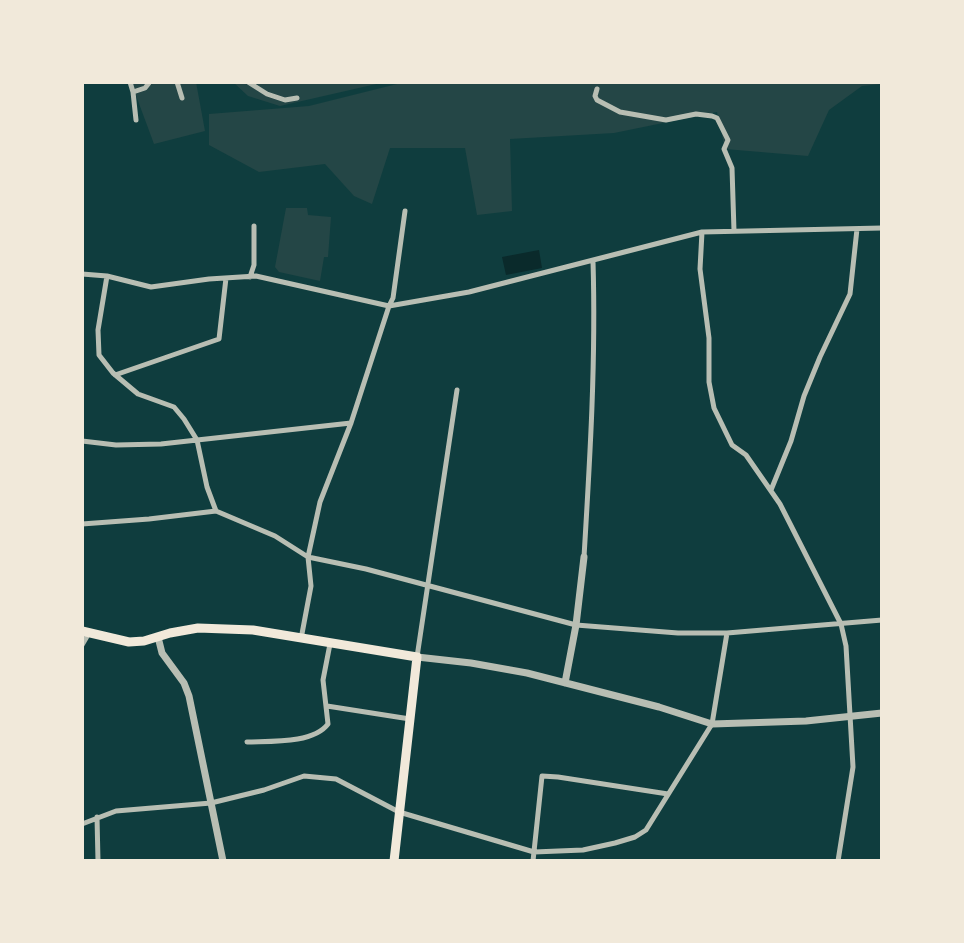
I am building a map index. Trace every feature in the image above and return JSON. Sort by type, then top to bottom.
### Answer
[{"type":"main road","points":[[85,632],[129,642],[198,628],[228,628],[417,657],[394,861]]},
{"type":"street","points":[[130,82],[136,120]]},
{"type":"street","points":[[133,92],[145,88],[149,83],[159,82]]},
{"type":"street","points":[[177,82],[182,98]]},
{"type":"street","points":[[249,83],[267,94],[285,100],[297,98]]},
{"type":"street","points":[[597,89],[594,96],[597,100],[620,112],[666,120],[696,114],[718,118],[728,140],[724,149],[732,167],[734,231]]},
{"type":"street","points":[[301,639],[311,586],[308,557],[320,502],[351,423],[393,298],[405,211]]},
{"type":"street","points":[[250,276],[254,265],[254,226]]},
{"type":"street","points":[[82,274],[107,276],[151,287],[256,276],[389,306],[469,292],[702,232],[882,228]]},
{"type":"street","points":[[771,490],[791,441],[803,396],[850,294],[857,229]]},
{"type":"street","points":[[702,232],[700,269],[709,338],[709,382],[714,408],[732,445],[746,455],[780,504],[841,624],[846,646],[853,767],[838,861]]},
{"type":"street","points":[[565,682],[576,625],[590,462],[595,315],[593,261]]},
{"type":"street","points":[[107,276],[98,330],[99,355],[115,375],[138,394],[174,407],[184,419],[197,440],[207,487],[216,511]]},
{"type":"street","points":[[115,375],[219,339],[226,278]]},
{"type":"street","points":[[457,390],[417,657],[489,666],[565,682],[712,723],[806,721],[882,713]]},
{"type":"street","points":[[82,441],[161,444],[351,423]]},
{"type":"street","points":[[82,524],[216,511],[275,536],[308,557],[366,569],[576,625],[678,633],[727,633],[882,620]]},
{"type":"street","points":[[82,645],[85,632]]},
{"type":"street","points":[[82,824],[116,811],[211,803],[264,790],[304,776],[336,779],[398,811],[534,852],[583,850],[615,843],[635,837],[646,830],[712,723],[727,633]]},
{"type":"street","points":[[158,637],[162,653],[184,683],[189,696],[223,861]]},
{"type":"street","points":[[247,742],[317,734],[328,724],[323,680],[330,644]]},
{"type":"street","points":[[327,706],[410,719]]},
{"type":"street","points":[[533,861],[542,776],[668,794]]},
{"type":"street","points":[[97,817],[97,861]]},
{"type":"shaded area","points":[[131,82],[196,82],[205,131],[154,144]]},
{"type":"shaded area","points":[[233,82],[385,82],[280,106],[248,96]]},
{"type":"shaded area","points":[[405,82],[882,84],[862,86],[829,110],[808,156],[725,149],[717,112],[614,133],[510,139],[512,211],[477,215],[465,148],[390,148],[372,204],[354,196],[325,164],[259,172],[209,145],[209,114],[309,106]]},
{"type":"shaded area","points":[[286,208],[307,208],[308,215],[331,217],[328,257],[324,257],[320,281],[279,272],[275,267]]},
{"type":"shaded area","points":[[539,250],[542,268],[506,275],[502,257]]}]
